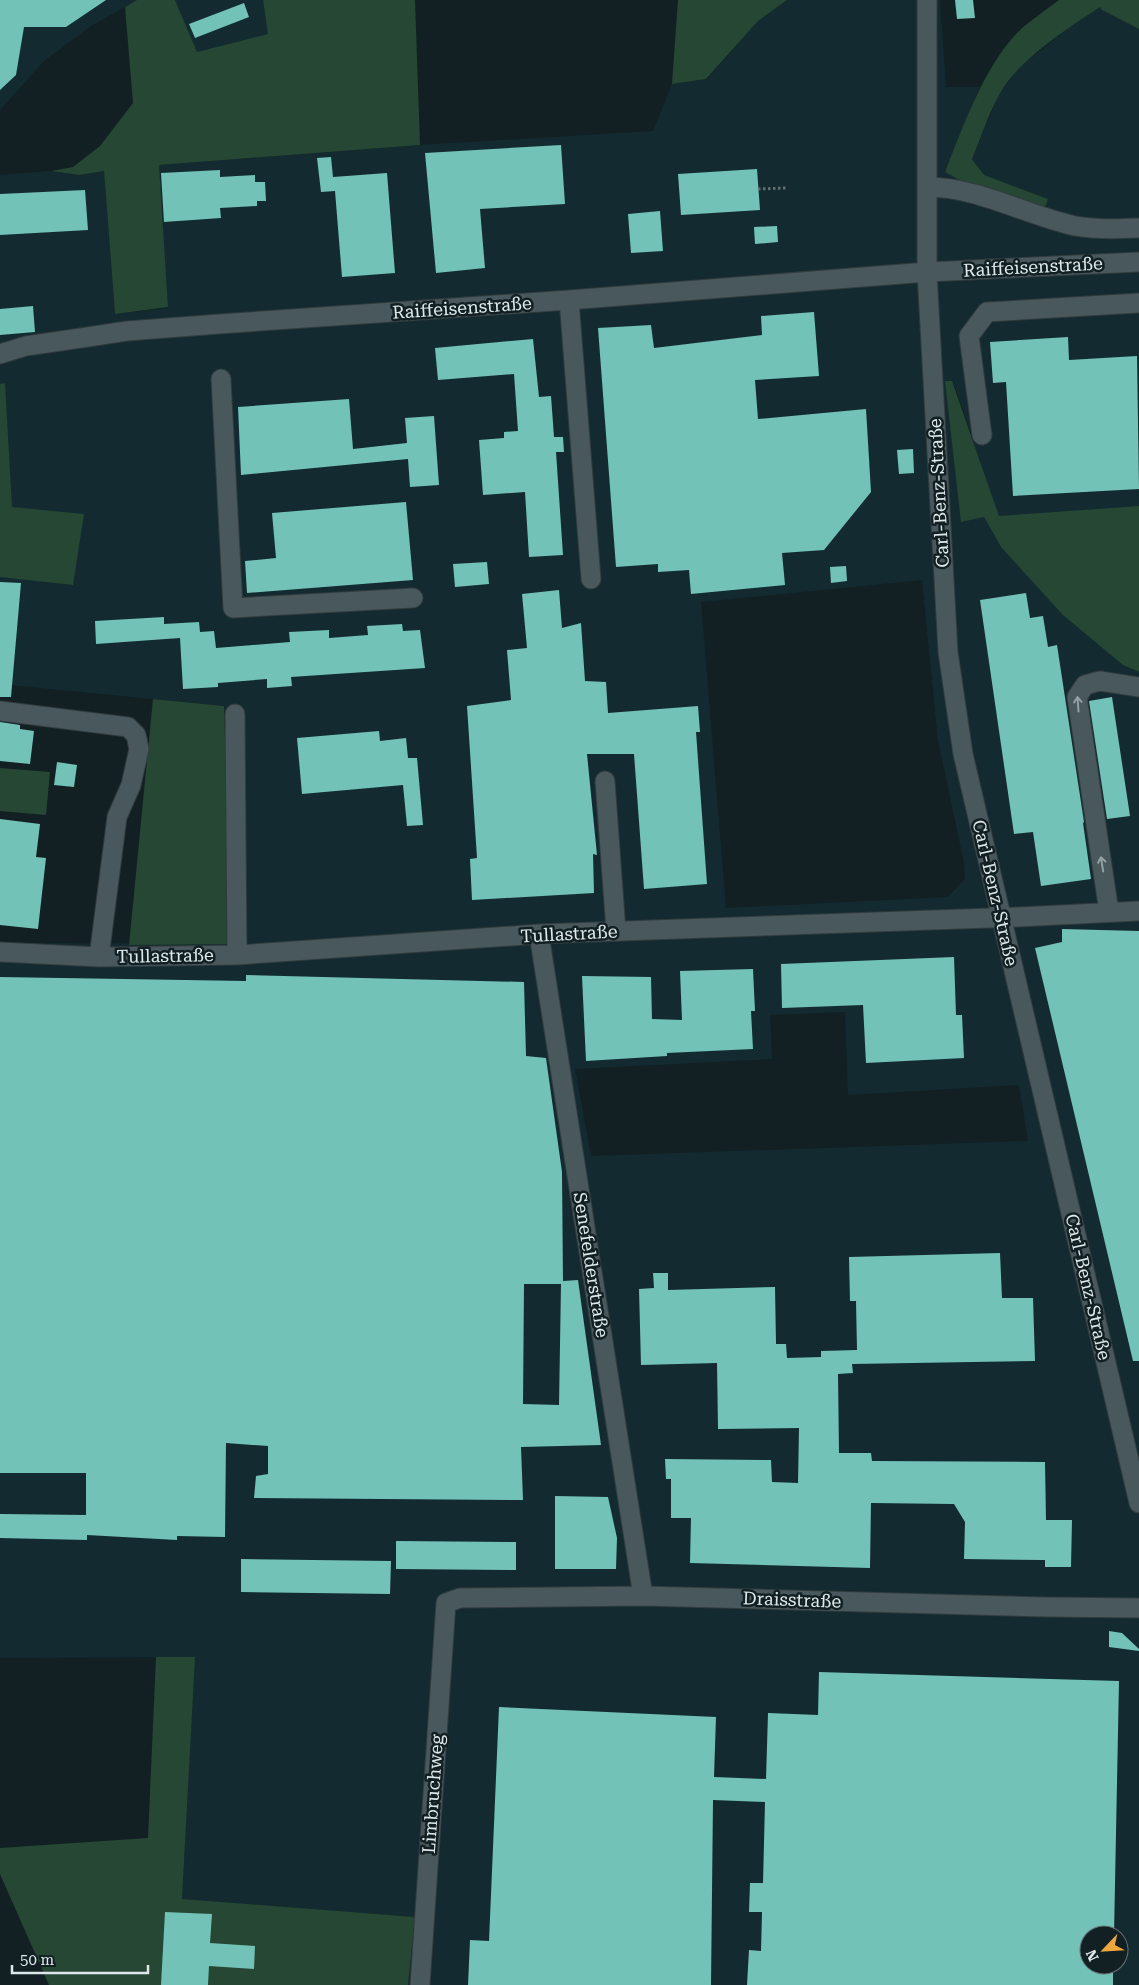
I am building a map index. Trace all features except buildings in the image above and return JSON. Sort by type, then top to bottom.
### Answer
[{"type":"street","points":[[927,272],[928,0]]},
{"type":"street","name":"Raiffeisenstraße","points":[[927,187],[953,188],[1068,225],[1114,229],[1139,228]]},
{"type":"street","name":"Raiffeisenstraße","points":[[0,354],[26,346],[127,331],[569,300],[927,272],[1139,262]]},
{"type":"street","name":"Carl-Benz-Straße","points":[[927,272],[948,652],[964,754],[1000,918],[1139,1503]]},
{"type":"street","points":[[569,300],[591,579]]},
{"type":"street","points":[[982,435],[969,336],[987,312],[1139,303]]},
{"type":"street","points":[[221,379],[233,608],[413,598]]},
{"type":"street","points":[[1109,912],[1077,697],[1085,685],[1100,681],[1139,687]]},
{"type":"street","points":[[0,711],[128,727],[136,736],[139,749],[131,785],[117,817],[99,957]]},
{"type":"street","points":[[235,714],[237,955]]},
{"type":"street","points":[[605,781],[616,931]]},
{"type":"street","name":"Tullastraße","points":[[0,952],[99,957],[237,955],[539,934],[1000,918],[1139,911]]},
{"type":"street","name":"Senefelderstraße","points":[[539,934],[643,1596]]},
{"type":"street","name":"Draisstraße","points":[[446,1603],[460,1598],[643,1596],[1139,1608]]},
{"type":"street","name":"Limbruchweg","points":[[420,1985],[446,1603]]},
{"type":"path","points":[[758,189],[786,188]]},
{"type":"shaded area","points":[[0,0],[137,0],[91,26],[44,61],[0,110]]},
{"type":"shaded area","points":[[175,0],[263,0],[269,34],[197,52]]},
{"type":"shaded area","points":[[787,0],[940,0],[946,87],[980,87],[945,172],[1048,199],[984,175],[972,159],[999,94],[1021,66],[1067,29],[1100,6],[1102,10],[1139,29],[1139,506],[999,517],[953,381],[984,517],[1001,547],[1123,665],[1139,672],[1139,1985],[408,1985],[415,1917],[182,1900],[194,1657],[0,1658],[0,943],[232,944],[224,706],[0,684],[0,175],[51,171],[79,175],[104,171],[115,314],[168,308],[158,165],[420,145],[653,131],[672,84],[707,79],[758,21]],"holes":[[[922,580],[938,740],[964,863],[965,879],[948,897],[726,908],[701,602]],[[845,1012],[848,1095],[1019,1085],[1028,1141],[591,1156],[575,1069],[772,1059],[770,1015]]]},
{"type":"green space","points":[[137,0],[175,0],[197,52],[268,34],[263,0],[415,0],[420,145],[159,165],[168,307],[115,314],[104,171],[79,175],[51,171],[73,167],[100,146],[133,103],[125,7]]},
{"type":"green space","points":[[678,0],[787,0],[758,21],[706,79],[672,84]]},
{"type":"green space","points":[[1059,0],[1139,0],[1139,29],[1102,10],[1100,7],[1059,35],[1030,58],[1007,82],[999,95],[972,159],[984,175],[1048,199],[1045,207],[965,183],[945,172],[975,99],[994,63],[1017,33]]},
{"type":"green space","points":[[945,381],[952,381],[999,516],[1139,506],[1139,672],[1123,665],[1063,615],[1001,547],[984,517],[961,522]]},
{"type":"green space","points":[[5,383],[12,507],[84,514],[73,585],[0,577],[0,384]]},
{"type":"green space","points":[[153,699],[224,706],[232,944],[129,945]]},
{"type":"green space","points":[[0,768],[50,772],[46,815],[0,811]]},
{"type":"green space","points":[[156,1657],[195,1657],[182,1899],[415,1917],[408,1985],[49,1985],[0,1874],[0,1848],[148,1838]]}]
